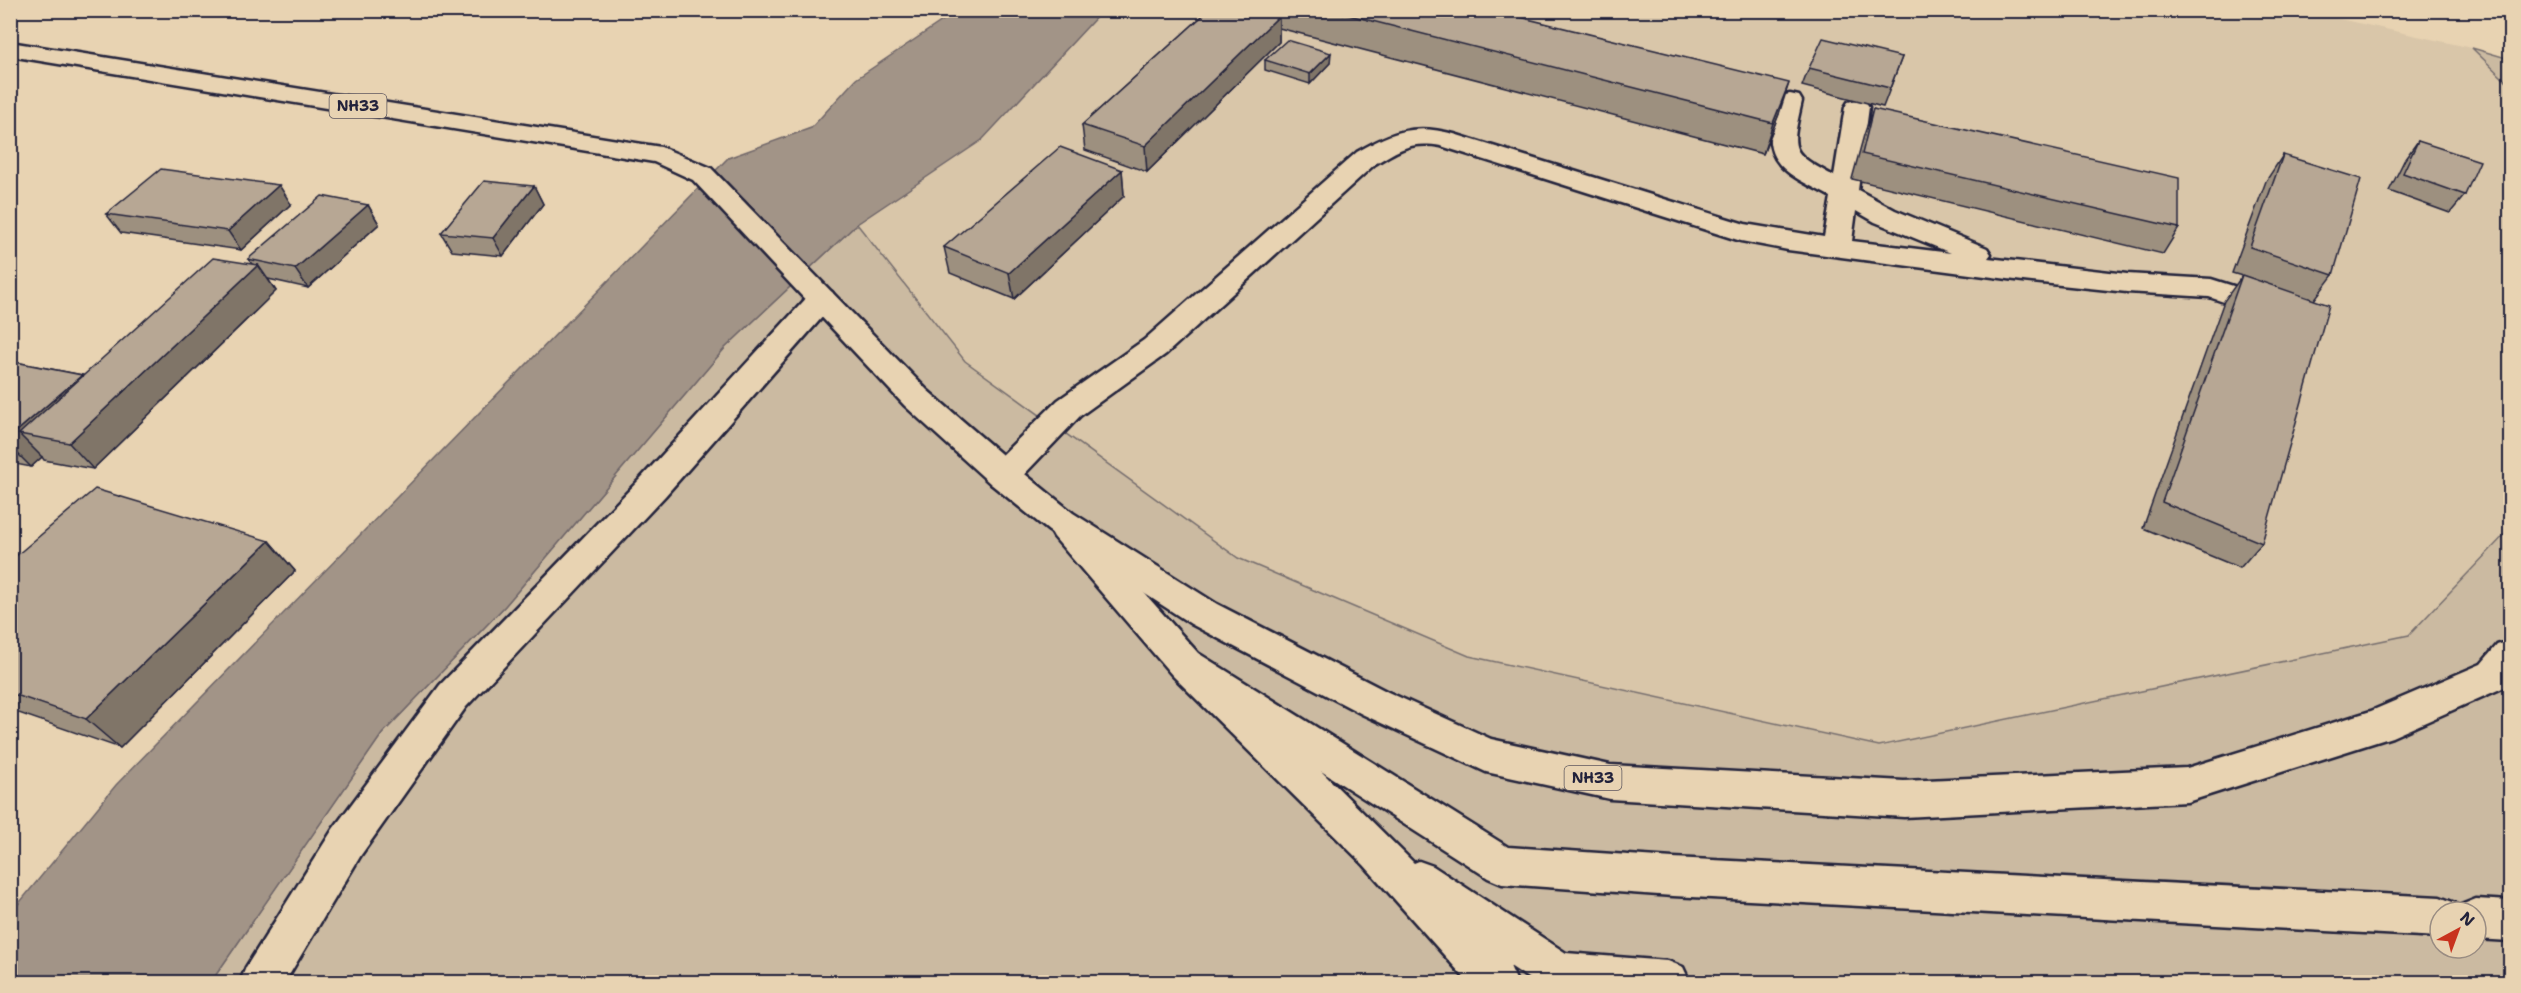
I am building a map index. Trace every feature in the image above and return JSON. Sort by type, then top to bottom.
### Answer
[{"type":"main road","name":"NH33","points":[[10,49],[661,155],[702,174],[916,398],[1003,475],[1061,522],[1204,614],[1385,708],[1486,755],[1610,782],[1904,799],[2187,785],[2379,725],[2494,675],[2511,656]]},
{"type":"main road","points":[[1790,101],[1780,145],[1784,156],[1794,165],[1886,216],[2023,272]]},
{"type":"main road","points":[[1837,246],[1857,107]]},
{"type":"main road","points":[[1003,475],[1069,408],[1155,348],[1366,158],[1390,144],[1421,135],[1445,140],[1741,232],[2023,272],[2127,283],[2211,288],[2284,312]]},
{"type":"main road","points":[[261,982],[347,842],[453,696],[653,487],[813,290]]},
{"type":"main road","points":[[1061,522],[1185,664],[1378,852],[1496,982]]},
{"type":"main road","points":[[1185,664],[1502,865],[1685,878],[2428,916]]},
{"type":"main road","points":[[1378,852],[1559,974],[1668,982]]},
{"type":"main road","points":[[2488,920],[2511,921]]},
{"type":"shaded area","points":[[957,11],[1102,11],[982,140],[857,224],[725,348],[505,606],[382,734],[211,982],[11,982],[11,913],[116,785],[728,158],[811,128],[856,79]]},
{"type":"shaded area","points":[[1102,11],[2303,11],[2472,48],[2510,85],[2510,529],[2409,635],[1879,746],[1469,656],[1238,558],[965,361],[857,224],[982,140]]},
{"type":"shaded area","points":[[2472,48],[2510,59],[2510,85]]},
{"type":"shaded area","points":[[857,224],[965,361],[1238,558],[1469,656],[1879,746],[2409,635],[2510,529],[2510,982],[211,982],[382,734],[505,606],[725,348]]},
{"type":"building","points":[[1209,10],[1259,10],[1279,16],[1145,146],[1082,125]]},
{"type":"building","points":[[1329,10],[1491,10],[1789,83],[1773,123]]},
{"type":"building","points":[[1823,38],[1902,57],[1890,88],[1809,68]]},
{"type":"building","points":[[1287,40],[1331,53],[1310,74],[1265,60]]},
{"type":"building","points":[[1873,109],[2179,178],[2179,228],[1862,154]]},
{"type":"building","points":[[2418,141],[2480,161],[2465,195],[2403,173]]},
{"type":"building","points":[[1060,147],[1122,170],[1009,273],[944,247]]},
{"type":"building","points":[[2283,155],[2361,179],[2333,275],[2250,247]]},
{"type":"building","points":[[161,169],[279,185],[228,231],[106,214]]},
{"type":"building","points":[[484,181],[534,186],[493,238],[441,233]]},
{"type":"building","points":[[322,196],[368,205],[295,269],[248,259]]},
{"type":"building","points":[[213,258],[258,265],[69,443],[19,434]]},
{"type":"building","points":[[2242,275],[2329,305],[2262,543],[2162,502]]},
{"type":"building","points":[[10,361],[82,375],[10,437]]},
{"type":"building","points":[[95,489],[269,541],[86,719],[10,693],[10,561]]}]
